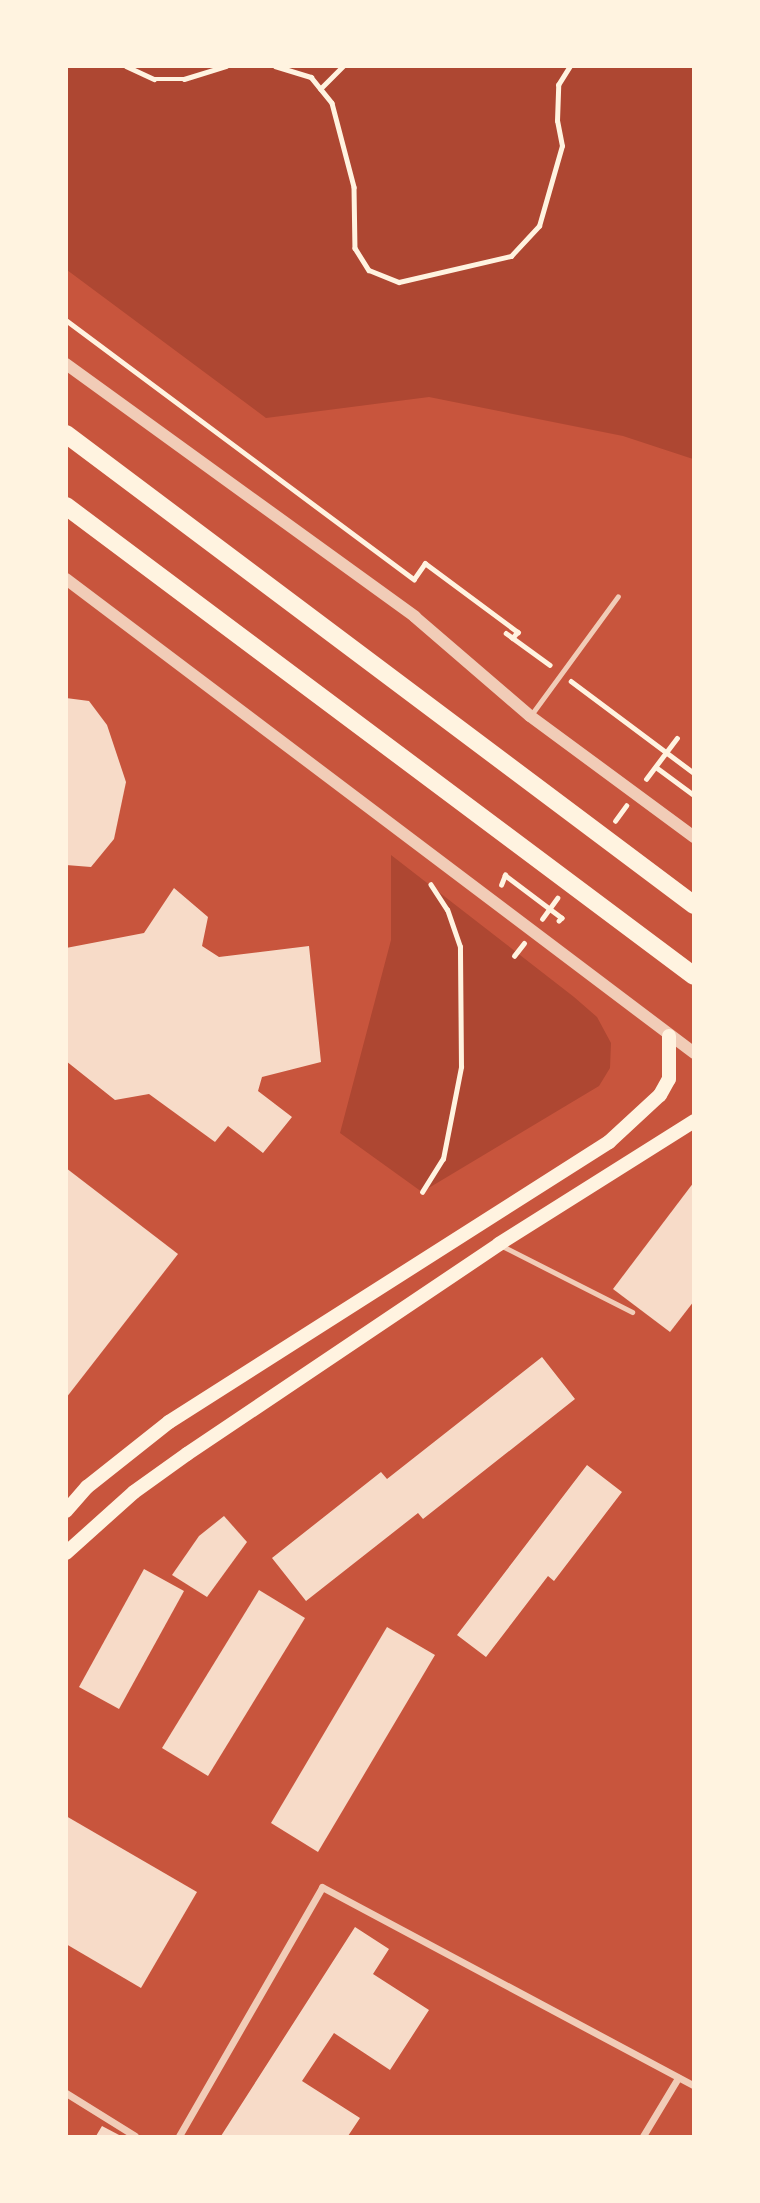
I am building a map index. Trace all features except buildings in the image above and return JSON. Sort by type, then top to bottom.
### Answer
[{"type":"highway","points":[[66,434],[694,905]]},
{"type":"highway","points":[[66,506],[694,976]]},
{"type":"main road","points":[[66,1511],[87,1487],[169,1422],[609,1142],[660,1095],[669,1079],[669,1035]]},
{"type":"main road","points":[[66,1553],[134,1492],[187,1454],[499,1244],[694,1122]]},
{"type":"street","points":[[66,364],[415,617],[530,716],[694,836]]},
{"type":"street","points":[[66,579],[694,1053]]},
{"type":"street","points":[[179,2137],[322,1887],[694,2086]]},
{"type":"street","points":[[643,2137],[678,2078]]},
{"type":"street","points":[[66,2093],[135,2137]]},
{"type":"lane","points":[[530,716],[618,596]]},
{"type":"lane","points":[[499,1244],[632,1312]]},
{"type":"path","points":[[126,66],[155,79],[184,79],[226,66]]},
{"type":"path","points":[[275,66],[311,77],[332,103],[354,187],[355,248],[369,270],[399,282],[511,256],[539,226],[562,146],[557,121],[558,85],[570,66]]},
{"type":"path","points":[[320,89],[343,66]]},
{"type":"path","points":[[66,320],[414,579],[425,563],[518,632],[513,638]]},
{"type":"path","points":[[506,633],[694,773]]},
{"type":"path","points":[[656,767],[694,795]]},
{"type":"path","points":[[499,884],[505,875],[562,918],[559,921]]},
{"type":"path","points":[[422,1192],[443,1159],[461,1067],[460,947],[447,910],[431,885]]},
{"type":"shaded area","points":[[66,67],[693,67],[693,459],[623,436],[429,397],[266,418],[67,270]]},
{"type":"shaded area","points":[[391,855],[574,997],[597,1017],[611,1043],[610,1068],[599,1086],[422,1192],[340,1133],[391,940]]}]
